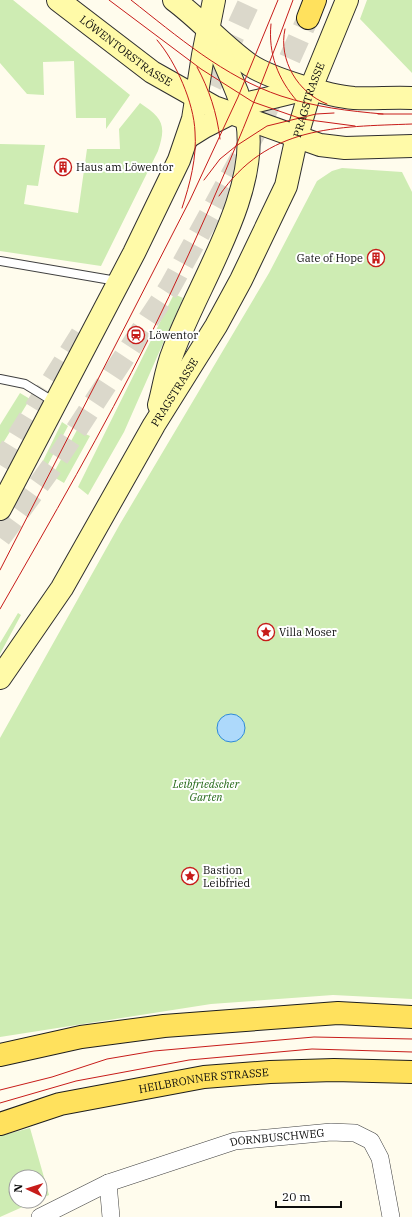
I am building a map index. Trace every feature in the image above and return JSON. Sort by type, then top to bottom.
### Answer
[{"type":"main road","name":"LÖWENTORSTRASSE","points":[[58,0],[140,64],[196,98],[320,145],[344,148],[412,146]]},
{"type":"main road","points":[[174,0],[251,66],[283,80],[354,98],[412,98]]},
{"type":"main road","points":[[0,509],[120,281],[170,180],[188,137],[193,119],[214,0]]},
{"type":"main road","name":"PRAGSTRASSE","points":[[0,678],[62,588],[154,425],[216,326],[261,240],[286,186],[297,136],[311,88],[347,0]]},
{"type":"main road","points":[[154,425],[172,352],[216,257],[240,192],[247,164],[248,139],[221,52],[208,28]]},
{"type":"main road","points":[[188,137],[204,127],[240,114],[254,102],[311,88]]},
{"type":"main road","points":[[0,1055],[81,1038],[164,1026],[338,1013],[412,1017]]},
{"type":"main road","name":"HEILBRONNER STRASSE","points":[[0,1124],[60,1104],[204,1077],[270,1072],[334,1070],[412,1072]]},
{"type":"street","name":"DORNBUSCHWEG","points":[[40,1217],[108,1183],[235,1141],[331,1132],[355,1133],[371,1141],[380,1158],[391,1217]]},
{"type":"street","points":[[108,1183],[111,1217]]},
{"type":"lane","points":[[0,261],[120,281]]},
{"type":"lane","points":[[0,379],[25,384],[56,403]]},
{"type":"green space","points":[[0,0],[13,0],[130,95],[106,129],[106,118],[76,118],[74,61],[43,62],[44,95],[27,94],[0,63]]},
{"type":"green space","points":[[367,0],[412,0],[412,73],[360,19]]},
{"type":"green space","points":[[140,103],[153,113],[161,122],[161,142],[158,151],[101,266],[0,251],[0,144],[45,145],[38,186],[27,185],[24,204],[78,213],[87,149],[120,149],[119,129]]},
{"type":"green space","name":"Leibfriedscher Garten","points":[[342,168],[402,172],[412,192],[412,999],[333,995],[211,1004],[0,1037],[0,738],[120,524],[269,273],[317,181],[332,171]]},
{"type":"green space","points":[[174,294],[183,298],[124,432],[88,495],[78,487]]},
{"type":"green space","points":[[20,393],[30,399],[0,448],[0,425]]},
{"type":"green space","points":[[62,422],[68,426],[44,472],[39,469]]},
{"type":"green space","points":[[77,430],[90,436],[64,483],[52,476]]},
{"type":"green space","points":[[18,613],[21,615],[0,654],[0,643]]},
{"type":"green space","points":[[30,1128],[42,1169],[8,1169],[8,1209],[18,1209],[0,1217],[0,1136]]},
{"type":"water","points":[[231,714],[241,718],[245,728],[241,738],[231,742],[221,738],[217,728],[221,718]]},
{"type":"tunnel","points":[[197,115],[250,0]]},
{"type":"tunnel","points":[[0,538],[56,461],[170,287],[264,116],[308,18]]},
{"type":"tunnel","points":[[0,465],[82,333]]},
{"type":"tram line","points":[[109,0],[201,69],[253,102],[302,119],[355,126]]},
{"type":"tram line","points":[[131,0],[166,28],[221,67],[260,88],[294,100],[319,106],[383,114]]},
{"type":"tram line","points":[[0,570],[190,200],[238,97],[278,0]]},
{"type":"tram line","points":[[0,609],[95,441],[169,297],[226,171],[293,0]]},
{"type":"tram line","points":[[271,24],[271,46],[276,66],[284,84],[297,101]]},
{"type":"tram line","points":[[285,29],[285,52],[292,74],[307,92],[327,104]]},
{"type":"tram line","points":[[157,40],[171,60],[183,83],[194,121],[194,161],[182,208]]},
{"type":"tram line","points":[[197,67],[212,102],[220,139]]},
{"type":"tram line","points":[[204,180],[220,159],[236,146],[267,126],[316,114],[334,113]]},
{"type":"tram line","points":[[378,114],[412,114]]},
{"type":"tram line","points":[[219,196],[238,173],[259,155],[281,143],[305,134],[330,129],[412,124]]},
{"type":"tram line","points":[[0,1090],[52,1077],[107,1059],[154,1051],[314,1037],[412,1039]]},
{"type":"tram line","points":[[0,1103],[76,1081],[189,1060],[312,1049],[412,1052]]},
{"type":"place","name":"Haus am Löwentor","points":[[63,167]]},
{"type":"place","name":"Gate of Hope","points":[[376,258]]},
{"type":"place","name":"Löwentor","points":[[136,335]]},
{"type":"place","name":"Villa Moser","points":[[266,632]]},
{"type":"place","name":"Bastion Leibfried","points":[[190,876]]}]
